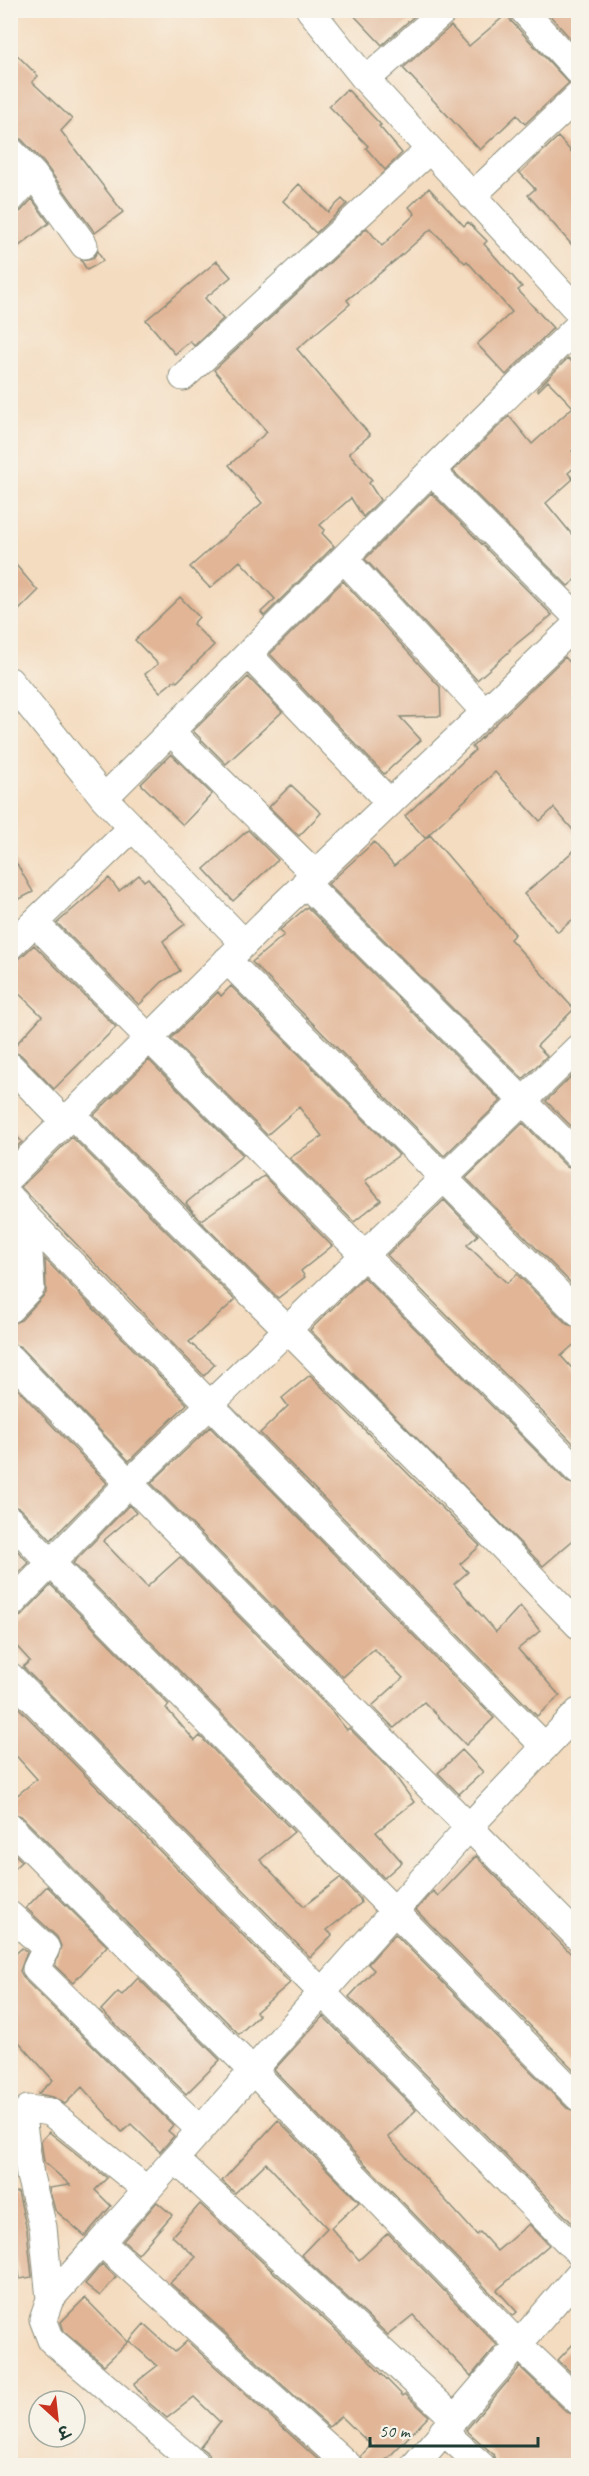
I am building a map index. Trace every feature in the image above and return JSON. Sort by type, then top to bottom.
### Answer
[{"type":"street","points":[[310,10],[366,80],[579,310]]},
{"type":"street","points":[[366,80],[445,10]]},
{"type":"street","points":[[523,10],[579,71]]},
{"type":"street","points":[[472,196],[579,96]]},
{"type":"street","points":[[10,150],[33,174],[84,245]]},
{"type":"street","points":[[183,377],[429,150]]},
{"type":"street","points":[[10,200],[33,174]]},
{"type":"street","points":[[104,798],[579,326]]},
{"type":"street","points":[[10,1176],[236,951],[579,620],[431,471]]},
{"type":"street","points":[[344,559],[485,712]]},
{"type":"street","points":[[248,654],[390,803]]},
{"type":"street","points":[[10,681],[104,798],[236,951],[446,1178],[579,1313]]},
{"type":"street","points":[[171,732],[524,1102],[579,1156]]},
{"type":"street","points":[[132,828],[18,935],[150,1036],[579,1471]]},
{"type":"street","points":[[10,1605],[129,1483],[367,1256],[579,1048]]},
{"type":"street","points":[[10,1066],[68,1118],[288,1331],[579,1624]]},
{"type":"street","points":[[10,1309],[31,1287],[19,1208]]},
{"type":"street","points":[[19,1208],[546,1747]]},
{"type":"street","points":[[10,1358],[129,1483],[579,1937]]},
{"type":"street","points":[[10,1520],[579,2097]]},
{"type":"street","points":[[10,1676],[579,2252]]},
{"type":"street","points":[[198,2466],[51,2340],[43,2319],[50,2299],[176,2160],[199,2129],[469,1827],[579,1712]]},
{"type":"street","points":[[10,1827],[252,2070],[518,2343],[579,2401]]},
{"type":"street","points":[[10,1915],[46,1948],[36,1969],[199,2129]]},
{"type":"street","points":[[50,2299],[43,2227],[30,2176],[22,2116],[28,2109],[38,2108],[50,2112],[147,2190]]},
{"type":"street","points":[[176,2160],[448,2424],[482,2466]]},
{"type":"street","points":[[101,2242],[349,2466]]},
{"type":"street","points":[[414,2466],[579,2275]]},
{"type":"building","points":[[349,10],[421,10],[382,45]]},
{"type":"building","points":[[545,10],[579,10],[579,48]]},
{"type":"building","points":[[508,13],[511,21],[569,83],[525,124],[517,115],[480,150],[403,68],[451,26],[469,46]]},
{"type":"building","points":[[10,48],[38,76],[32,82],[72,119],[61,131],[123,212],[95,233],[44,163],[21,139],[10,135]]},
{"type":"building","points":[[347,89],[381,125],[379,126],[402,153],[385,170],[366,148],[368,146],[329,106]]},
{"type":"building","points":[[558,137],[579,160],[579,253],[528,195],[535,189],[520,173]]},
{"type":"building","points":[[299,184],[328,212],[342,199],[347,204],[316,233],[283,201]]},
{"type":"building","points":[[429,188],[464,226],[468,222],[487,241],[484,244],[522,287],[518,290],[553,328],[506,375],[477,344],[512,312],[467,261],[465,263],[431,229],[347,300],[350,304],[297,349],[370,435],[349,453],[372,480],[369,483],[380,500],[363,517],[351,498],[320,525],[325,530],[322,533],[334,546],[264,616],[261,612],[275,599],[240,561],[210,588],[190,567],[262,503],[229,465],[267,432],[214,370],[367,228],[382,246],[415,214],[409,207]]},
{"type":"building","points":[[32,199],[49,223],[10,253],[10,215],[21,211]]},
{"type":"building","points":[[98,251],[103,261],[87,270],[81,260],[93,258]]},
{"type":"building","points":[[217,261],[231,277],[205,298],[223,319],[194,346],[190,341],[175,354],[146,320]]},
{"type":"building","points":[[568,358],[579,369],[579,444],[572,451],[579,458],[579,463],[568,473],[573,479],[546,503],[579,543],[579,577],[568,586],[453,471],[509,416],[532,444],[573,407],[548,381],[538,391],[537,389]]},
{"type":"building","points":[[431,493],[552,615],[477,680],[365,559]]},
{"type":"building","points":[[10,558],[38,591],[10,619]]},
{"type":"building","points":[[343,581],[440,687],[441,716],[400,717],[421,740],[384,774],[270,654]]},
{"type":"building","points":[[180,597],[199,617],[193,624],[214,645],[177,682],[175,680],[160,692],[145,674],[158,664],[135,640]]},
{"type":"building","points":[[565,657],[579,672],[579,837],[554,808],[540,821],[495,772],[425,838],[405,816],[475,750],[472,747]]},
{"type":"building","points":[[248,677],[282,712],[226,764],[193,731]]},
{"type":"building","points":[[171,754],[212,794],[183,825],[141,784]]},
{"type":"building","points":[[291,785],[321,813],[299,836],[269,807]]},
{"type":"building","points":[[248,830],[278,860],[233,901],[204,869]]},
{"type":"building","points":[[430,835],[515,934],[510,939],[574,1009],[537,1046],[547,1056],[523,1079],[328,884],[374,842],[394,866]]},
{"type":"building","points":[[579,846],[579,914],[558,932],[524,894]]},
{"type":"building","points":[[10,852],[33,892],[10,904]]},
{"type":"building","points":[[139,875],[144,881],[148,878],[185,924],[163,941],[180,971],[162,982],[139,1005],[57,923],[109,878],[119,891]]},
{"type":"building","points":[[307,907],[501,1101],[444,1156],[252,962],[284,935],[280,930]]},
{"type":"building","points":[[34,945],[116,1027],[54,1089],[21,1055],[10,1051],[42,1016],[10,985],[10,961],[20,958]]},
{"type":"building","points":[[231,986],[399,1155],[365,1181],[381,1200],[354,1222],[290,1158],[322,1136],[299,1107],[267,1135],[171,1038],[218,992],[221,996]]},
{"type":"building","points":[[149,1060],[243,1155],[186,1203],[200,1220],[94,1115]]},
{"type":"building","points":[[579,1069],[579,1134],[546,1101]]},
{"type":"building","points":[[523,1123],[567,1167],[579,1171],[579,1291],[466,1178]]},
{"type":"building","points":[[10,1129],[22,1142],[10,1153]]},
{"type":"building","points":[[72,1137],[235,1300],[189,1342],[215,1364],[204,1376],[21,1187]]},
{"type":"building","points":[[264,1176],[332,1246],[301,1271],[305,1277],[278,1298],[200,1221]]},
{"type":"building","points":[[444,1200],[478,1235],[467,1245],[507,1283],[517,1274],[567,1324],[579,1328],[579,1340],[561,1356],[579,1376],[579,1449],[387,1255]]},
{"type":"building","points":[[45,1259],[187,1404],[129,1461],[21,1347],[10,1343],[10,1324],[21,1320],[46,1293]]},
{"type":"building","points":[[364,1277],[567,1482],[579,1486],[579,1535],[543,1566],[310,1330]]},
{"type":"building","points":[[310,1375],[480,1546],[460,1564],[468,1572],[454,1584],[496,1632],[520,1606],[540,1631],[518,1649],[560,1696],[537,1716],[260,1433],[288,1406],[282,1398]]},
{"type":"building","points":[[10,1381],[107,1483],[51,1540],[21,1509],[10,1505]]},
{"type":"building","points":[[210,1427],[494,1718],[466,1745],[424,1702],[394,1728],[372,1706],[403,1678],[374,1649],[343,1677],[151,1483]]},
{"type":"building","points":[[129,1505],[136,1513],[103,1541],[147,1587],[180,1557],[330,1709],[347,1730],[349,1728],[390,1769],[414,1802],[376,1832],[402,1862],[384,1878],[73,1563]]},
{"type":"building","points":[[10,1543],[29,1563],[10,1582]]},
{"type":"building","points":[[51,1585],[169,1705],[166,1708],[195,1741],[200,1736],[294,1832],[260,1860],[304,1906],[340,1878],[360,1899],[361,1903],[327,1930],[332,1935],[310,1957],[23,1667],[30,1661],[10,1639],[10,1620],[21,1616]]},
{"type":"building","points":[[10,1699],[290,1983],[256,2012],[259,2015],[239,2034],[21,1816],[10,1812],[10,1801],[37,1779],[10,1749]]},
{"type":"building","points":[[462,1750],[483,1772],[459,1794],[438,1773]]},
{"type":"building","points":[[10,1850],[22,1861],[10,1872]]},
{"type":"building","points":[[476,1856],[579,1962],[579,2075],[416,1910],[433,1891],[438,1896]]},
{"type":"building","points":[[47,1886],[107,1946],[73,1983],[55,1966],[61,1946],[57,1937],[26,1908]]},
{"type":"building","points":[[395,1934],[567,2108],[579,2112],[579,2230],[349,1997],[374,1970],[368,1964]]},
{"type":"building","points":[[22,1948],[27,1952],[20,1971],[25,1980],[173,2125],[168,2131],[174,2136],[160,2152],[131,2124],[122,2132],[82,2087],[65,2104],[53,2097],[38,2094],[53,2080],[10,2032],[10,1959]]},
{"type":"building","points":[[138,1978],[220,2060],[186,2094],[101,2010],[118,1992],[122,1995]]},
{"type":"building","points":[[323,2016],[416,2110],[388,2137],[477,2235],[480,2232],[497,2251],[529,2224],[549,2245],[497,2290],[517,2312],[513,2316],[274,2070]]},
{"type":"building","points":[[278,2120],[359,2202],[331,2228],[359,2260],[388,2233],[497,2345],[471,2376],[413,2315],[388,2335],[301,2255],[327,2228],[266,2163],[235,2193],[222,2181]]},
{"type":"building","points":[[49,2132],[107,2178],[95,2190],[111,2206],[85,2236],[55,2210],[49,2188],[70,2185],[44,2162],[41,2141]]},
{"type":"building","points":[[18,2192],[27,2230],[32,2277],[20,2279],[13,2235],[10,2236],[10,2193]]},
{"type":"building","points":[[157,2202],[172,2215],[138,2254],[123,2241]]},
{"type":"building","points":[[200,2204],[368,2360],[403,2396],[405,2394],[429,2416],[380,2466],[364,2466],[361,2456],[371,2445],[341,2416],[329,2427],[170,2283],[196,2257],[172,2236]]},
{"type":"building","points":[[102,2264],[116,2277],[100,2296],[85,2284]]},
{"type":"building","points":[[85,2298],[128,2342],[104,2365],[64,2331],[61,2322]]},
{"type":"building","points":[[144,2324],[175,2352],[187,2341],[325,2466],[213,2466],[209,2454],[200,2447],[220,2422],[194,2397],[167,2418],[149,2403],[134,2384],[157,2366],[129,2341]]},
{"type":"building","points":[[579,2338],[579,2380],[558,2360]]},
{"type":"building","points":[[520,2367],[567,2412],[579,2416],[579,2466],[497,2466],[493,2454],[466,2430]]}]
